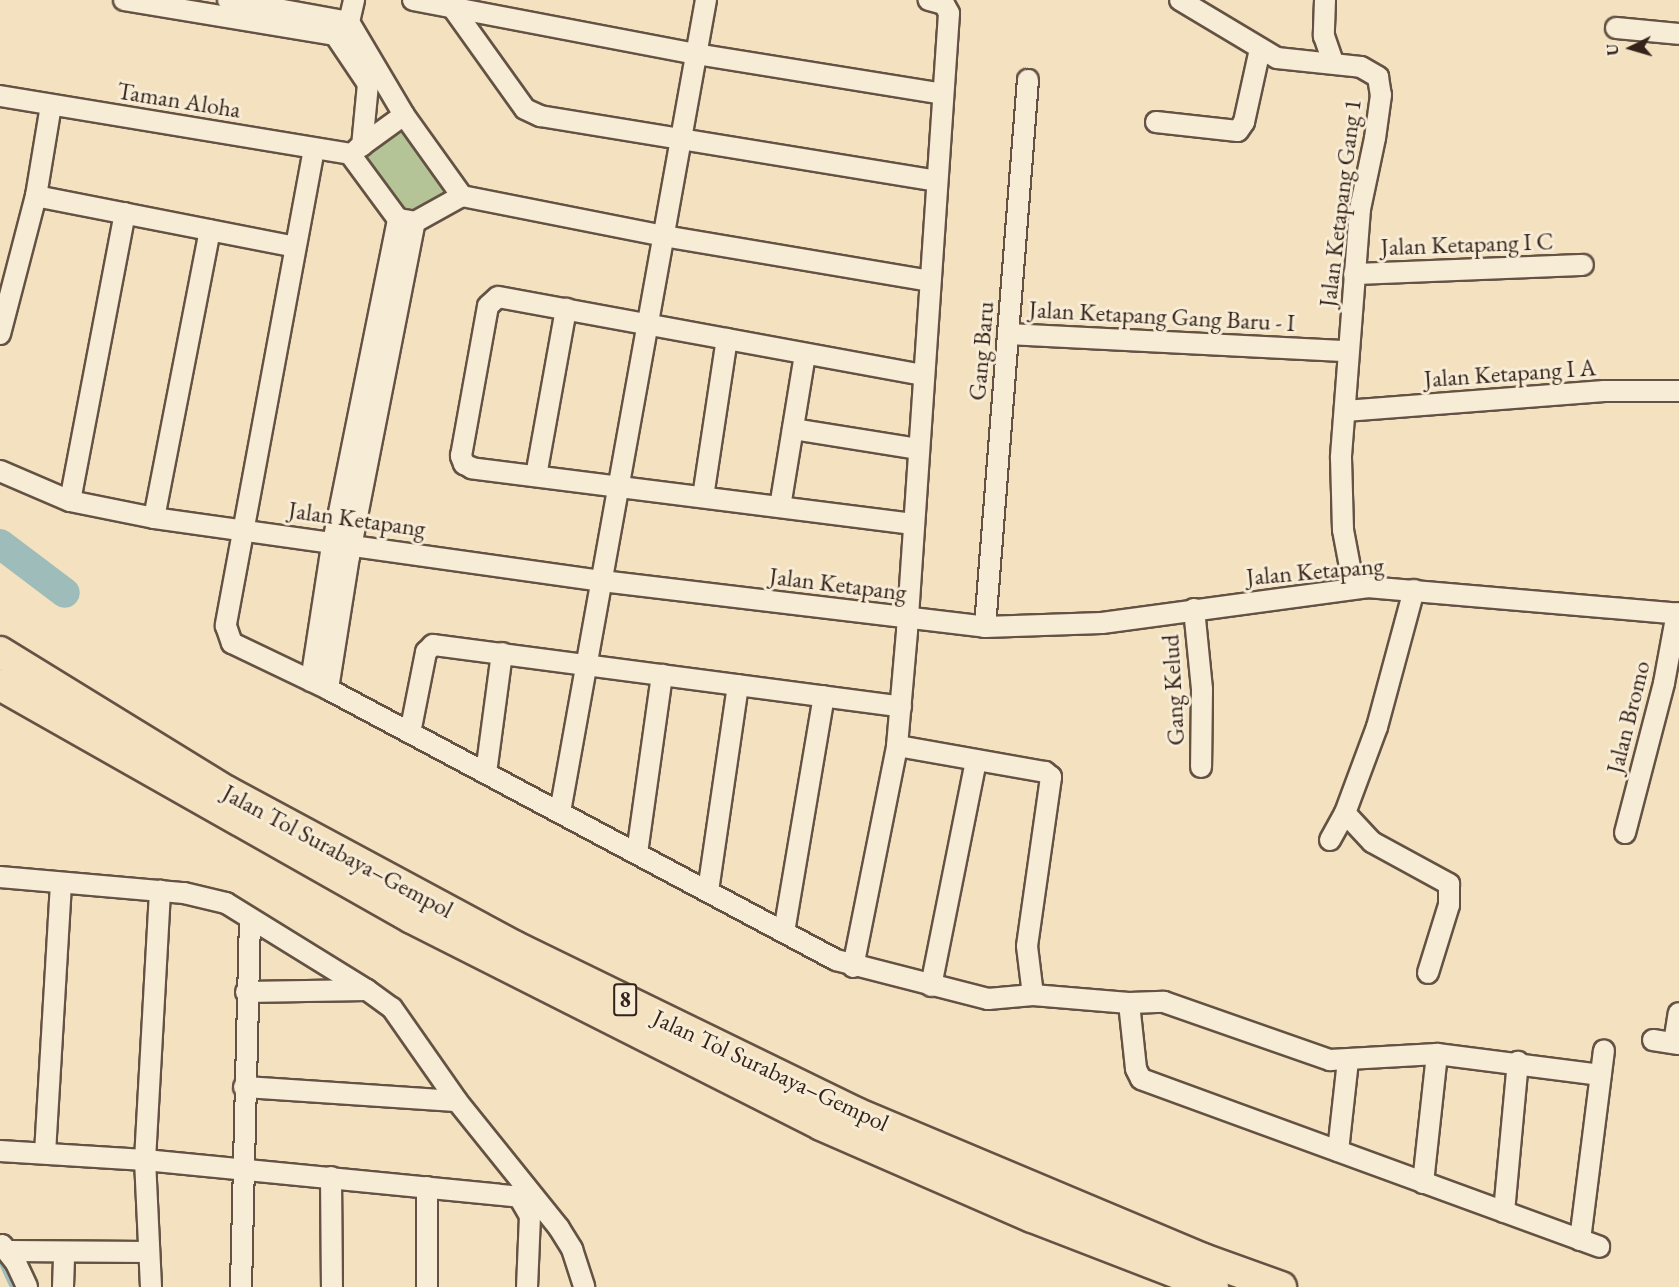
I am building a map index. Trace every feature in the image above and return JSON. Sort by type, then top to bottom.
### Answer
[{"type":"highway","name":"Jalan Tol Surabaya–Gempol","points":[[0,652],[226,791],[516,947],[856,1113],[1203,1259],[1281,1287]]},
{"type":"highway","name":"Jalan Tol Surabaya–Gempol","points":[[0,685],[412,918],[821,1125],[1032,1217],[1213,1287]]},
{"type":"street","points":[[124,0],[335,35],[368,84],[356,150],[407,220],[343,543],[319,685]]},
{"type":"street","points":[[228,0],[349,22]]},
{"type":"street","points":[[354,0],[349,22],[404,115],[462,196]]},
{"type":"street","points":[[413,0],[696,54],[943,94]]},
{"type":"street","points":[[560,812],[706,0]]},
{"type":"street","points":[[853,967],[897,746],[908,618],[949,14],[944,4],[929,0]]},
{"type":"street","name":"Jalan Ketapang Gang 1","points":[[1180,0],[1277,58],[1334,62],[1370,70],[1378,77],[1381,95],[1360,209],[1354,274],[1340,493],[1354,588]]},
{"type":"street","points":[[1325,0],[1324,36],[1334,62]]},
{"type":"street","points":[[452,7],[525,109],[540,116],[681,141],[937,181]]},
{"type":"street","points":[[1616,28],[1679,34]]},
{"type":"street","points":[[1156,122],[1238,131],[1244,122],[1260,48]]},
{"type":"street","name":"Gang Baru","points":[[985,627],[1028,80]]},
{"type":"street","name":"Taman Aloha","points":[[0,96],[314,148],[356,150]]},
{"type":"street","points":[[0,334],[36,196],[51,105]]},
{"type":"street","points":[[356,150],[404,115]]},
{"type":"street","points":[[314,148],[243,529],[227,636],[241,649],[319,685],[853,967],[988,999],[1033,995],[1129,1003],[1164,1002],[1330,1059],[1348,1061],[1389,1054],[1437,1054],[1518,1062],[1601,1075]]},
{"type":"street","points":[[36,196],[295,247]]},
{"type":"street","points":[[407,220],[462,196],[664,236],[930,281]]},
{"type":"street","points":[[70,501],[125,213]]},
{"type":"street","points":[[154,519],[210,230]]},
{"type":"street","name":"Jalan Ketapang I C","points":[[1354,274],[1583,265]]},
{"type":"street","points":[[913,524],[467,467],[461,456],[491,302],[504,297],[924,375]]},
{"type":"street","points":[[536,476],[566,309]]},
{"type":"street","name":"Jalan Ketapang Gang Baru - I","points":[[1008,334],[1348,351]]},
{"type":"street","points":[[703,497],[727,339]]},
{"type":"street","points":[[780,507],[805,354]]},
{"type":"street","name":"Jalan Ketapang I A","points":[[1345,411],[1604,391],[1679,391]]},
{"type":"street","points":[[792,429],[918,449]]},
{"type":"street","name":"Jalan Ketapang","points":[[0,471],[70,501],[154,519],[243,529],[602,580],[985,627],[1102,623],[1354,588],[1414,590],[1678,614]]},
{"type":"street","points":[[1330,840],[1345,813],[1377,727],[1414,590]]},
{"type":"street","name":"Gang Kelud","points":[[1194,609],[1202,689],[1201,767]]},
{"type":"street","name":"Jalan Bromo","points":[[1625,833],[1664,683],[1678,614]]},
{"type":"street","points":[[410,733],[430,646],[901,707]]},
{"type":"street","points":[[486,773],[502,654]]},
{"type":"street","points":[[637,853],[662,675]]},
{"type":"street","points":[[708,891],[738,685]]},
{"type":"street","points":[[784,932],[824,696]]},
{"type":"street","points":[[897,746],[976,760],[1051,777],[1027,946],[1033,995]]},
{"type":"street","points":[[931,986],[976,760]]},
{"type":"street","points":[[1345,813],[1372,842],[1449,884],[1449,905],[1428,972]]},
{"type":"street","points":[[0,877],[61,884],[160,890],[226,903],[250,920],[321,959],[367,990],[392,1008],[525,1196],[572,1249],[584,1287]]},
{"type":"street","points":[[45,1153],[61,884]]},
{"type":"street","points":[[151,1287],[145,1160],[160,890]]},
{"type":"street","points":[[241,1287],[246,992],[250,920]]},
{"type":"street","points":[[246,992],[367,990]]},
{"type":"street","points":[[1129,1003],[1136,1069],[1141,1079],[1599,1247]]},
{"type":"street","points":[[1653,1040],[1677,1043],[1679,1013]]},
{"type":"street","points":[[1580,1240],[1604,1051]]},
{"type":"street","points":[[1423,1183],[1437,1054]]},
{"type":"street","points":[[1338,1151],[1348,1061]]},
{"type":"street","points":[[1504,1212],[1518,1062]]},
{"type":"street","points":[[244,1087],[457,1101]]},
{"type":"street","points":[[0,1151],[145,1160],[525,1196]]},
{"type":"street","points":[[331,1177],[332,1287]]},
{"type":"street","points":[[427,1187],[427,1287]]},
{"type":"street","points":[[525,1196],[530,1216],[527,1287]]},
{"type":"street","points":[[4,1247],[64,1252],[148,1252]]},
{"type":"street","points":[[4,1247],[27,1287]]},
{"type":"street","points":[[63,1287],[64,1252]]},
{"type":"green space","points":[[392,132],[409,133],[449,186],[444,200],[416,218],[397,209],[359,154]]},
{"type":"waterway","points":[[0,544],[65,593]]},
{"type":"waterway","points":[[0,1261],[12,1287]]}]
